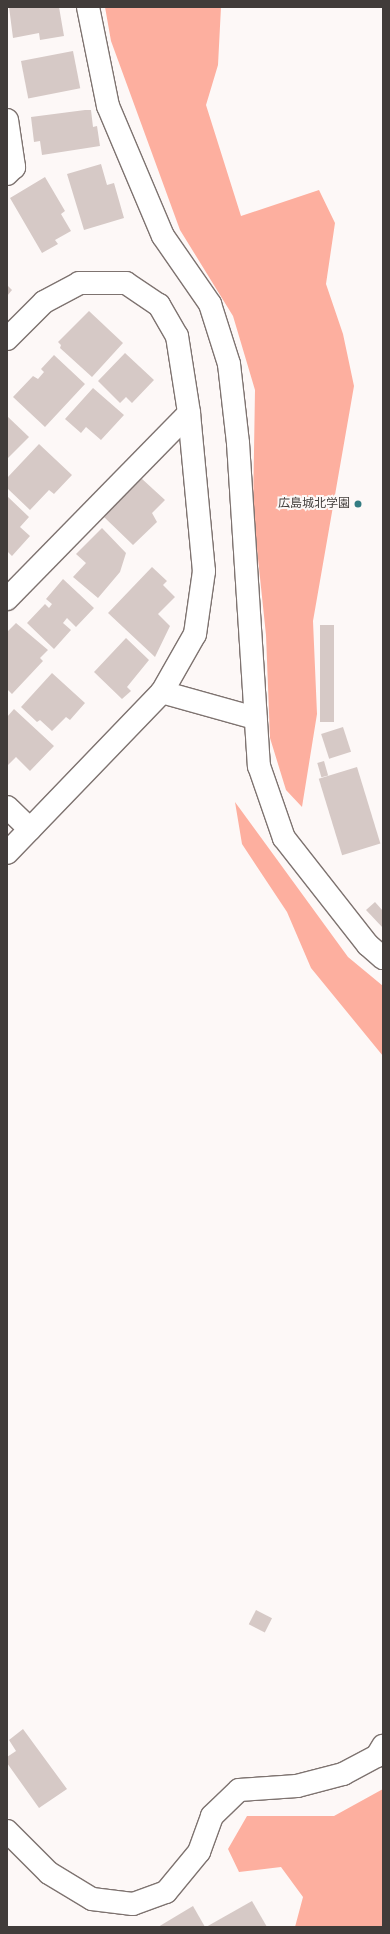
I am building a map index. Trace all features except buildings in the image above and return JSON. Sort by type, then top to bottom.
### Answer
[{"type":"street","points":[[88,7],[108,106],[163,236],[210,304],[229,364],[238,443],[259,766],[284,838],[368,945],[383,958]]},
{"type":"street","points":[[7,120],[14,167],[7,174]]},
{"type":"street","points":[[7,339],[44,302],[79,283],[126,283],[159,305],[177,336],[189,413],[204,570],[195,634],[162,692],[7,854]]},
{"type":"street","points":[[7,599],[189,413]]},
{"type":"street","points":[[162,692],[255,718]]},
{"type":"street","points":[[7,807],[30,829]]},
{"type":"street","points":[[7,1831],[49,1873],[92,1899],[133,1904],[166,1892],[199,1852],[212,1816],[239,1790],[297,1786],[343,1774],[377,1756],[383,1746]]},
{"type":"shaded area","points":[[105,7],[221,7],[218,65],[206,105],[241,216],[319,190],[335,223],[326,284],[343,334],[354,386],[313,621],[317,714],[302,807],[286,790],[270,738],[266,635],[253,511],[255,390],[233,316],[180,230],[111,41]]},
{"type":"shaded area","points":[[235,802],[348,957],[383,986],[383,1056],[311,968],[287,912],[242,844]]},
{"type":"shaded area","points":[[383,1789],[383,1927],[295,1927],[303,1897],[281,1867],[239,1872],[228,1849],[247,1816],[334,1816]]},
{"type":"place","name":"広島城北学園","points":[[358,504]]}]
